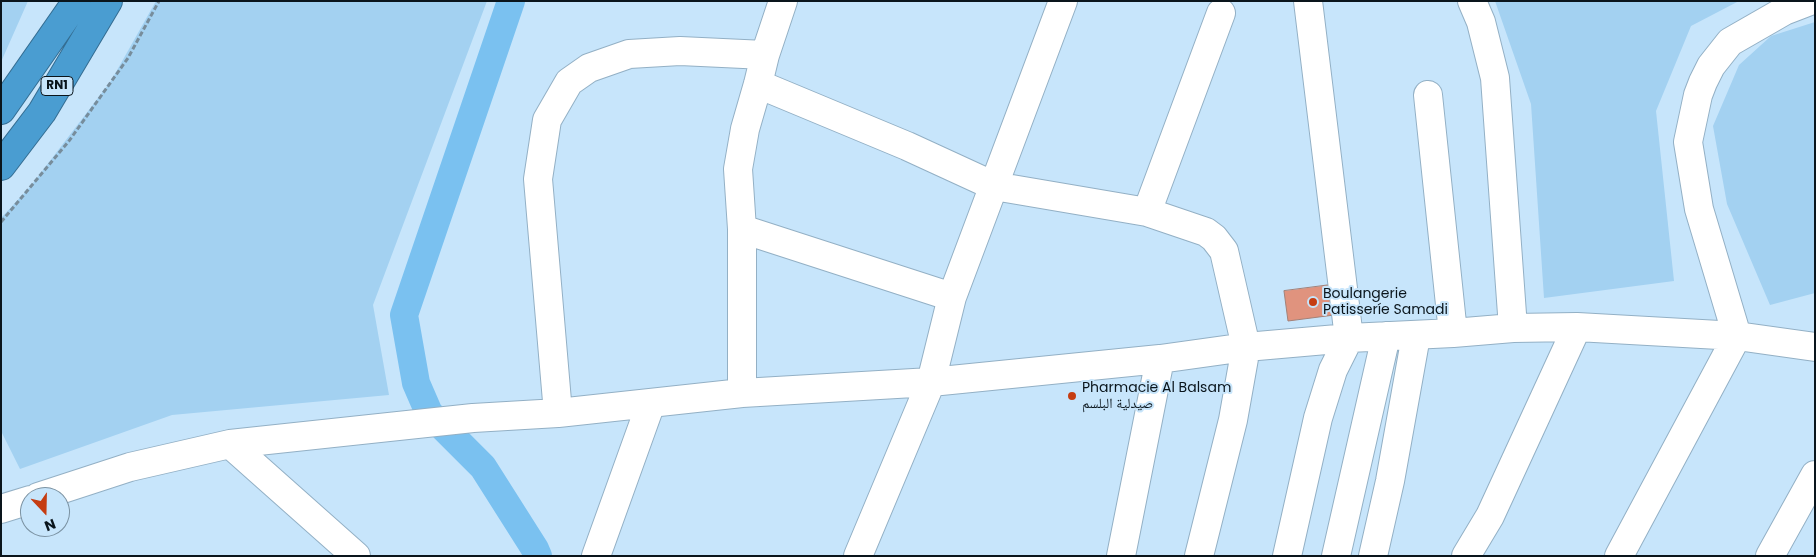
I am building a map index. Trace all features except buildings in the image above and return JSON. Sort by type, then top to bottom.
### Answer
[{"type":"highway","name":"RN1","points":[[1,110],[77,1]]},
{"type":"highway","name":"RN1","points":[[1,166],[42,112],[108,1]]},
{"type":"street","points":[[742,393],[742,229],[738,169],[745,129],[765,55],[783,1]]},
{"type":"street","points":[[858,556],[930,382],[952,297],[1063,1]]},
{"type":"street","points":[[1287,556],[1318,418],[1333,370],[1349,338],[1308,1]]},
{"type":"street","points":[[1472,1],[1480,22],[1495,78],[1513,328]]},
{"type":"street","points":[[1620,556],[1737,336],[1700,209],[1688,142],[1703,82],[1711,66],[1730,42],[1784,11],[1810,1]]},
{"type":"street","points":[[1147,212],[1221,13]]},
{"type":"street","points":[[558,412],[538,179],[548,120],[560,97],[569,82],[590,68],[629,54],[680,52],[765,55]]},
{"type":"street","points":[[758,84],[907,146],[994,186],[1147,212],[1206,232],[1214,238],[1224,251],[1246,347],[1233,420],[1199,556]]},
{"type":"street","points":[[1428,95],[1453,333]]},
{"type":"street","points":[[742,229],[952,297]]},
{"type":"street","points":[[69,487],[130,467],[230,444],[392,426],[558,412],[742,393],[930,382],[1246,347],[1349,338],[1416,336],[1513,328],[1577,328],[1737,336],[1815,347]]},
{"type":"street","points":[[1466,556],[1490,516],[1577,328]]},
{"type":"street","points":[[1336,556],[1386,336]]},
{"type":"street","points":[[1373,556],[1390,481],[1416,336]]},
{"type":"street","points":[[1121,556],[1160,358]]},
{"type":"street","points":[[596,556],[651,403]]},
{"type":"street","points":[[230,444],[356,556]]},
{"type":"street","points":[[1770,556],[1815,475]]},
{"type":"street","points":[[1,509],[20,503]]},
{"type":"path","points":[[1,222],[69,141],[128,58],[159,1]]},
{"type":"shaded area","points":[[1,1],[28,1],[1,62]]},
{"type":"shaded area","points":[[156,1],[487,1],[373,305],[389,395],[172,415],[20,469],[1,431],[1,218],[30,187],[111,81]]},
{"type":"shaded area","points":[[1495,1],[1739,1],[1691,26],[1656,111],[1674,281],[1544,298],[1531,104]]},
{"type":"shaded area","points":[[1815,22],[1815,293],[1770,305],[1727,204],[1713,126],[1739,65],[1771,36]]},
{"type":"waterway","points":[[511,1],[404,315],[416,383],[429,413],[483,467],[538,556]]},
{"type":"place","name":"Boulangerie Patisseríe Samadi","points":[[1313,302]]},
{"type":"place","name":"Pharmacie Al Balsam صيدلية البلسم","points":[[1072,396]]}]
